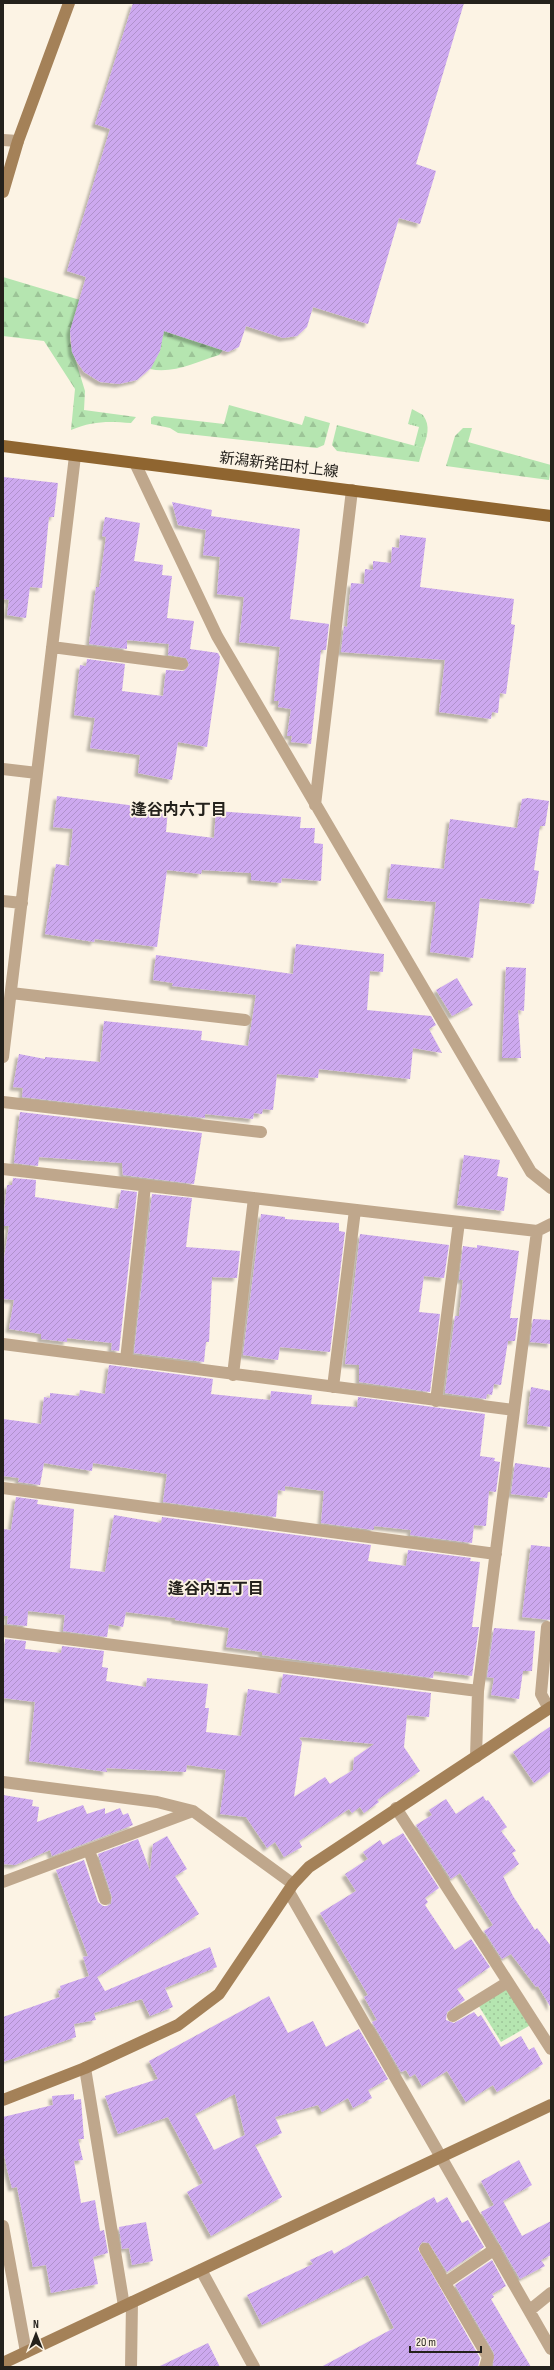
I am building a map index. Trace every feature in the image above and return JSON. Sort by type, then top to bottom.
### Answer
[{"type":"main road","name":"新潟新発田村上線","points":[[3,446],[551,516]]},
{"type":"street","points":[[3,192],[18,141],[69,3]]},
{"type":"street","points":[[3,140],[18,141]]},
{"type":"street","points":[[3,1057],[8,998],[22,903],[75,456]]},
{"type":"street","points":[[135,463],[217,636],[531,1172],[551,1188]]},
{"type":"street","points":[[315,805],[352,490]]},
{"type":"street","points":[[52,647],[182,664]]},
{"type":"street","points":[[3,769],[38,773]]},
{"type":"street","points":[[3,901],[22,903]]},
{"type":"street","points":[[8,998],[245,1020]]},
{"type":"street","points":[[3,1102],[261,1132]]},
{"type":"street","points":[[3,1169],[537,1231],[551,1224]]},
{"type":"street","points":[[126,1360],[145,1186]]},
{"type":"street","points":[[233,1375],[254,1198]]},
{"type":"street","points":[[333,1387],[355,1210]]},
{"type":"street","points":[[436,1401],[459,1222]]},
{"type":"street","points":[[476,1757],[478,1691],[537,1231]]},
{"type":"street","points":[[3,1344],[233,1375],[514,1410]]},
{"type":"street","points":[[3,1488],[496,1554]]},
{"type":"street","points":[[3,2100],[85,2068],[178,2025],[219,1994],[291,1888],[309,1867],[396,1808],[550,1708],[541,1694],[547,1627]]},
{"type":"street","points":[[3,1631],[478,1691]]},
{"type":"street","points":[[3,1782],[157,1802],[193,1811],[291,1888],[442,2158],[551,2348]]},
{"type":"street","points":[[396,1808],[551,2049]]},
{"type":"street","points":[[3,1882],[193,1811]]},
{"type":"street","points":[[89,1850],[105,1899]]},
{"type":"street","points":[[453,2016],[508,1982]]},
{"type":"street","points":[[85,2068],[128,2304],[131,2367]]},
{"type":"street","points":[[3,2363],[442,2158],[551,2105]]},
{"type":"street","points":[[3,2226],[26,2352]]},
{"type":"street","points":[[425,2249],[488,2357],[485,2367]]},
{"type":"street","points":[[445,2283],[495,2249]]},
{"type":"street","points":[[201,2270],[254,2367]]},
{"type":"street","points":[[530,2310],[551,2294]]},
{"type":"green space","points":[[3,277],[80,300],[70,331],[70,342],[85,391],[84,410],[136,417],[131,423],[100,422],[71,430],[75,389],[44,341],[3,336]]},
{"type":"green space","points":[[161,330],[223,350],[219,355],[176,369],[150,369],[160,351]]},
{"type":"green space","points":[[229,405],[302,425],[305,416],[330,423],[324,445],[317,448],[178,433],[170,428],[151,424],[151,418],[154,416],[224,424]]},
{"type":"green space","points":[[412,409],[423,415],[427,423],[427,436],[423,448],[414,446],[419,427],[408,424]]},
{"type":"green space","points":[[337,425],[423,448],[419,462],[337,451],[332,445]]},
{"type":"green space","points":[[463,428],[472,428],[468,442],[551,465],[549,480],[446,466],[455,436]]},
{"type":"green space","points":[[508,1983],[534,2023],[501,2042],[477,2003]]},
{"type":"building","points":[[133,3],[464,3],[416,164],[436,171],[420,224],[399,218],[368,324],[313,307],[307,327],[297,336],[283,338],[246,326],[239,347],[228,352],[164,331],[160,351],[151,368],[137,380],[119,384],[100,382],[84,372],[72,352],[70,331],[86,277],[67,271],[110,129],[95,124]]},
{"type":"building","points":[[3,477],[58,483],[54,517],[49,517],[42,588],[30,587],[26,618],[7,615],[9,600],[3,599]]},
{"type":"building","points":[[172,502],[212,510],[211,516],[300,529],[290,619],[329,624],[326,650],[321,650],[311,744],[291,742],[292,736],[287,736],[291,709],[278,707],[279,701],[274,701],[280,647],[239,642],[244,597],[217,594],[220,557],[203,555],[206,530],[178,525]]},
{"type":"building","points":[[105,517],[140,523],[134,561],[163,565],[162,575],[172,576],[167,618],[194,621],[190,649],[218,653],[220,657],[207,747],[178,742],[172,780],[138,773],[140,755],[90,748],[95,718],[74,715],[80,665],[86,666],[87,659],[125,664],[122,691],[163,696],[166,670],[184,671],[189,665],[186,658],[168,655],[169,644],[127,640],[127,649],[89,644],[96,587],[99,587],[106,537],[102,536]]},
{"type":"building","points":[[400,535],[426,538],[420,587],[514,599],[511,624],[515,625],[506,694],[500,693],[498,713],[492,712],[491,719],[439,712],[445,660],[341,652],[344,626],[347,627],[351,583],[364,584],[365,569],[373,570],[373,561],[391,563],[392,547],[399,548]]},
{"type":"building","points":[[57,796],[168,810],[166,832],[214,838],[216,811],[301,817],[300,828],[315,828],[314,843],[323,844],[321,881],[282,878],[281,883],[251,880],[251,873],[202,870],[201,874],[167,870],[157,947],[95,939],[94,942],[45,934],[56,864],[69,866],[73,829],[53,827]]},
{"type":"building","points":[[528,798],[549,801],[545,826],[540,826],[534,870],[539,871],[534,904],[480,898],[473,958],[430,952],[436,902],[387,898],[391,864],[444,869],[450,819],[517,828],[522,799]]},
{"type":"building","points":[[296,944],[384,954],[383,972],[370,971],[367,1010],[431,1016],[436,1025],[429,1029],[442,1053],[413,1048],[410,1079],[319,1069],[318,1078],[277,1074],[273,1110],[263,1109],[262,1114],[254,1113],[253,1119],[205,1114],[205,1118],[22,1097],[23,1088],[13,1087],[19,1054],[45,1059],[45,1057],[100,1062],[104,1021],[202,1031],[201,1040],[248,1046],[256,995],[172,986],[173,983],[153,980],[156,955],[293,974]]},
{"type":"building","points":[[506,967],[526,968],[524,1011],[518,1010],[521,1058],[502,1058]]},
{"type":"building","points":[[457,978],[473,1005],[452,1016],[436,990]]},
{"type":"building","points":[[20,1112],[202,1133],[194,1184],[123,1175],[122,1163],[39,1157],[38,1166],[14,1163]]},
{"type":"building","points":[[464,1155],[500,1160],[497,1176],[508,1178],[504,1211],[457,1205]]},
{"type":"building","points":[[13,1178],[36,1180],[35,1197],[118,1209],[121,1190],[137,1192],[119,1351],[111,1350],[112,1343],[67,1338],[67,1342],[41,1339],[41,1334],[9,1329],[14,1300],[3,1299],[3,1265],[9,1226],[3,1226],[3,1223],[7,1185],[12,1185]]},
{"type":"building","points":[[152,1194],[192,1198],[186,1247],[240,1251],[237,1278],[212,1277],[209,1342],[206,1342],[204,1362],[134,1353]]},
{"type":"building","points":[[261,1214],[285,1217],[285,1219],[339,1223],[339,1231],[345,1232],[330,1352],[280,1347],[278,1360],[243,1355]]},
{"type":"building","points":[[360,1234],[449,1245],[444,1278],[424,1276],[419,1312],[440,1314],[430,1392],[359,1382],[359,1365],[345,1364]]},
{"type":"building","points":[[477,1245],[519,1251],[510,1318],[518,1318],[515,1341],[508,1341],[501,1385],[494,1384],[492,1395],[487,1394],[486,1399],[445,1393],[455,1316],[459,1316],[463,1280],[459,1280],[463,1246],[477,1248]]},
{"type":"building","points":[[533,1319],[551,1320],[551,1344],[530,1342]]},
{"type":"building","points":[[109,1365],[213,1379],[211,1394],[270,1400],[271,1391],[312,1395],[311,1404],[357,1407],[358,1397],[485,1414],[480,1456],[495,1458],[494,1461],[500,1462],[496,1492],[489,1491],[486,1526],[474,1525],[472,1543],[410,1535],[411,1530],[374,1526],[374,1530],[321,1523],[324,1491],[285,1486],[285,1491],[278,1490],[276,1517],[163,1502],[167,1474],[93,1463],[92,1471],[44,1463],[40,1485],[18,1482],[19,1478],[3,1476],[3,1419],[41,1424],[44,1397],[50,1398],[50,1393],[79,1396],[80,1390],[105,1394]]},
{"type":"building","points":[[531,1387],[551,1391],[551,1427],[527,1424]]},
{"type":"building","points":[[515,1463],[551,1468],[551,1492],[548,1492],[547,1498],[511,1494]]},
{"type":"building","points":[[16,1497],[38,1500],[37,1504],[74,1509],[70,1568],[105,1572],[114,1515],[161,1523],[162,1517],[371,1545],[368,1561],[406,1566],[408,1550],[471,1558],[470,1561],[480,1562],[472,1627],[479,1627],[472,1676],[434,1671],[433,1678],[262,1655],[262,1652],[226,1647],[229,1628],[175,1620],[175,1618],[126,1612],[123,1627],[109,1624],[107,1637],[63,1631],[65,1615],[28,1611],[27,1626],[7,1624],[8,1616],[3,1616],[3,1529],[11,1530]]},
{"type":"building","points":[[531,1545],[551,1547],[551,1620],[522,1617]]},
{"type":"building","points":[[494,1628],[535,1631],[532,1671],[523,1671],[519,1699],[491,1695],[494,1678],[487,1677]]},
{"type":"building","points":[[5,1639],[26,1641],[25,1649],[61,1653],[62,1646],[104,1651],[102,1667],[108,1668],[106,1681],[146,1687],[147,1678],[208,1684],[205,1708],[209,1708],[206,1732],[241,1736],[248,1689],[280,1694],[283,1674],[431,1693],[429,1717],[407,1715],[404,1747],[420,1771],[377,1800],[379,1802],[364,1813],[360,1807],[352,1813],[349,1809],[299,1841],[302,1847],[284,1857],[275,1842],[267,1848],[246,1817],[220,1814],[226,1770],[187,1765],[186,1772],[106,1768],[107,1772],[29,1761],[35,1702],[3,1698]],"holes":[[[302,1737],[374,1744],[354,1758],[353,1770],[330,1784],[325,1777],[294,1797],[302,1742],[299,1738]]]},
{"type":"building","points":[[551,1726],[551,1771],[534,1783],[513,1752]]},
{"type":"building","points":[[3,1795],[33,1800],[32,1806],[39,1807],[37,1822],[83,1805],[87,1814],[105,1808],[105,1814],[120,1808],[123,1815],[128,1813],[133,1825],[52,1856],[50,1850],[15,1865],[3,1864]]},
{"type":"building","points":[[483,1796],[486,1801],[488,1800],[507,1827],[501,1831],[516,1851],[512,1853],[519,1864],[503,1876],[513,1896],[535,1930],[537,1928],[551,1946],[551,2008],[538,1986],[536,1987],[511,1954],[502,1959],[484,1931],[493,1925],[460,1873],[451,1879],[416,1825],[432,1815],[429,1810],[446,1799],[456,1814]]},
{"type":"building","points":[[403,1833],[439,1888],[425,1898],[428,1902],[425,1905],[455,1950],[471,1939],[490,1967],[457,1989],[465,2000],[447,2012],[446,2020],[454,2023],[474,2012],[478,2017],[481,2015],[501,2047],[521,2036],[529,2050],[534,2047],[543,2064],[497,2092],[493,2085],[466,2102],[447,2071],[422,2086],[415,2074],[410,2077],[406,2070],[401,2072],[372,2022],[377,2020],[364,1997],[368,1995],[320,1913],[356,1891],[345,1874],[368,1859],[363,1852],[380,1840],[383,1845]]},
{"type":"building","points":[[167,1836],[187,1869],[175,1876],[199,1914],[97,1977],[105,1991],[210,1947],[217,1967],[165,1988],[173,2007],[150,2016],[142,1999],[94,2013],[96,2020],[74,2024],[76,2037],[3,2062],[3,2017],[60,1997],[58,1991],[61,1990],[60,1986],[89,1976],[83,1957],[88,1956],[56,1870],[84,1860],[98,1902],[103,1906],[107,1906],[111,1904],[112,1897],[98,1854],[138,1839],[150,1871],[153,1844]]},
{"type":"building","points":[[269,1996],[288,2033],[313,2021],[326,2047],[359,2029],[388,2079],[368,2090],[372,2098],[353,2108],[348,2098],[322,2112],[318,2105],[275,2117],[282,2133],[255,2145],[282,2197],[211,2236],[187,2192],[203,2183],[168,2117],[118,2134],[105,2096],[158,2079],[149,2061]],"holes":[[[235,2094],[245,2135],[214,2150],[195,2114]]]},
{"type":"building","points":[[74,2094],[74,2100],[81,2099],[84,2139],[78,2139],[83,2160],[74,2161],[81,2203],[95,2200],[100,2231],[104,2230],[108,2253],[93,2257],[98,2284],[51,2293],[46,2265],[33,2267],[17,2187],[12,2188],[3,2149],[3,2117],[53,2105],[52,2096]]},
{"type":"building","points":[[519,2160],[532,2185],[503,2201],[522,2236],[551,2221],[551,2255],[541,2260],[545,2266],[520,2279],[481,2212],[494,2205],[481,2181]]},
{"type":"building","points":[[434,2197],[437,2203],[447,2197],[462,2223],[468,2220],[484,2247],[447,2272],[429,2243],[422,2242],[418,2249],[480,2358],[478,2367],[321,2367],[394,2328],[368,2275],[262,2325],[247,2295],[313,2264],[310,2260],[332,2250],[334,2254]]},
{"type":"building","points":[[146,2222],[153,2261],[132,2265],[129,2248],[122,2249],[119,2227]]},
{"type":"building","points":[[492,2260],[506,2286],[492,2294],[494,2297],[491,2299],[531,2367],[493,2367],[494,2353],[455,2285]]},
{"type":"building","points":[[208,2343],[220,2367],[158,2367]]},
{"type":"district","name":"逢谷内六丁目","points":[[179,810]]},
{"type":"district","name":"逢谷内五丁目","points":[[216,1589]]}]
